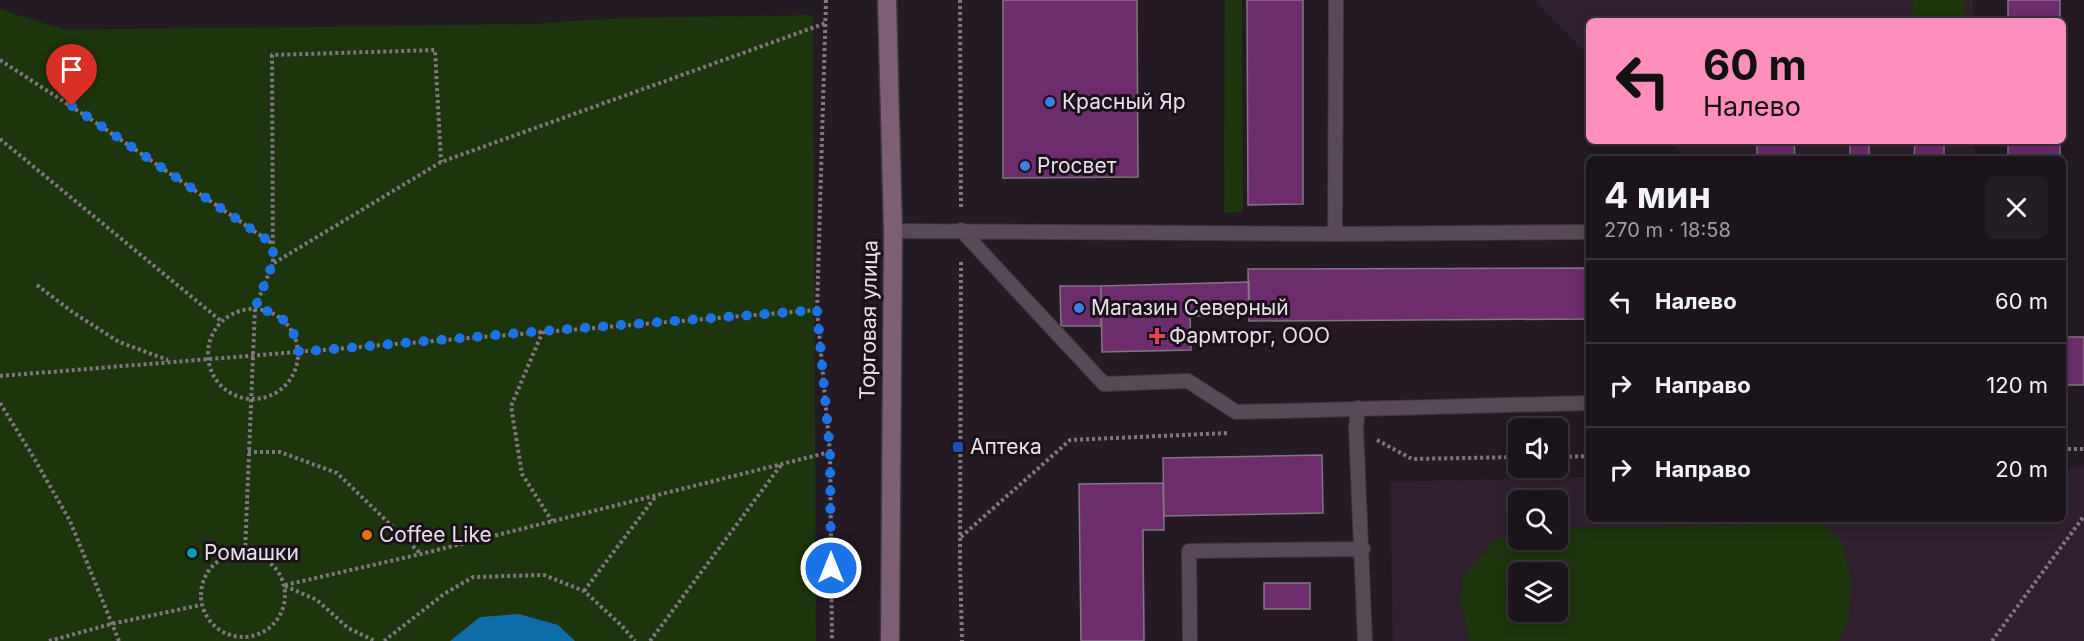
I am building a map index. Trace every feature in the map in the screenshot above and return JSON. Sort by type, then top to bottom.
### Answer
[{"type":"street","name":"Торговая улица","points":[[887,0],[893,231],[890,641]]},
{"type":"lane","points":[[1335,234],[1336,0]]},
{"type":"lane","points":[[961,230],[1104,384],[1188,381],[1236,412],[1586,403]]},
{"type":"lane","points":[[893,231],[1335,234],[1586,232]]},
{"type":"lane","points":[[1358,408],[1356,428],[1363,549],[1365,641]]},
{"type":"lane","points":[[1190,641],[1189,551],[1363,549]]},
{"type":"path","points":[[825,0],[817,310],[830,452],[832,641]]},
{"type":"path","points":[[960,0],[962,641]]},
{"type":"path","points":[[273,263],[441,162],[826,23]]},
{"type":"path","points":[[245,552],[255,308],[273,263],[272,55],[435,50],[441,162]]},
{"type":"path","points":[[0,60],[90,118],[273,244]]},
{"type":"path","points":[[0,139],[221,321]]},
{"type":"path","points":[[37,285],[71,311],[119,342],[171,362]]},
{"type":"path","points":[[255,308],[280,317],[290,327],[299,352],[296,371],[286,387],[270,397],[252,400],[236,397],[222,388],[212,374],[207,358],[208,344],[221,321],[237,311],[255,308]]},
{"type":"path","points":[[0,376],[817,310]]},
{"type":"path","points":[[543,331],[511,406],[522,474],[552,521]]},
{"type":"path","points":[[0,403],[70,521],[119,641]]},
{"type":"path","points":[[1356,428],[1412,459],[1508,458]]},
{"type":"path","points":[[960,537],[1070,440],[1237,433]]},
{"type":"path","points":[[2066,449],[2084,448]]},
{"type":"path","points":[[248,452],[280,452],[337,473],[421,554]]},
{"type":"path","points":[[285,585],[421,554],[830,452]]},
{"type":"path","points":[[1568,457],[1586,456]]},
{"type":"path","points":[[650,641],[782,464]]},
{"type":"path","points":[[584,591],[657,495]]},
{"type":"path","points":[[1992,641],[2084,516]]},
{"type":"path","points":[[245,552],[264,559],[277,570],[285,585],[285,601],[279,617],[268,630],[253,636],[237,639],[220,632],[208,620],[201,605],[200,590],[206,573],[217,561],[232,554],[245,552]]},
{"type":"path","points":[[384,641],[444,594],[473,577],[543,575],[584,591],[635,641]]},
{"type":"path","points":[[285,585],[317,600],[348,628],[375,641]]},
{"type":"path","points":[[49,641],[111,624],[201,605]]},
{"type":"shaded area","points":[[1535,0],[1973,0],[1973,18],[1586,18],[1586,54]]},
{"type":"shaded area","points":[[1673,144],[1974,144],[1974,156],[1684,156]]},
{"type":"shaded area","points":[[2084,467],[2084,641],[1393,641],[1390,482],[1586,477],[1586,522],[2066,522],[2066,468]]},
{"type":"green space","points":[[1225,0],[1242,0],[1243,212],[1224,213]]},
{"type":"green space","points":[[1913,0],[1965,0],[1965,18],[1913,18]]},
{"type":"green space","points":[[0,9],[65,30],[530,24],[623,18],[813,15],[816,641],[0,641]]},
{"type":"green space","points":[[1821,524],[1842,541],[1852,583],[1848,624],[1838,641],[1470,641],[1461,603],[1463,577],[1496,540],[1508,535],[1508,550],[1568,550],[1568,529]]},
{"type":"water","points":[[519,614],[558,625],[575,641],[450,641],[480,617]]},
{"type":"building","points":[[1003,0],[1137,0],[1138,177],[1003,178]]},
{"type":"building","points":[[1247,0],[1303,0],[1303,204],[1248,205]]},
{"type":"building","points":[[2008,0],[2060,0],[2060,18],[2008,18]]},
{"type":"building","points":[[1757,144],[1794,144],[1795,156],[1757,156]]},
{"type":"building","points":[[1850,144],[1869,144],[1869,156],[1850,156]]},
{"type":"building","points":[[1915,144],[1944,144],[1944,156],[1914,156]]},
{"type":"building","points":[[2008,144],[2060,144],[2060,156],[2008,156]]},
{"type":"building","points":[[1586,268],[1586,319],[1249,321],[1248,269]]},
{"type":"building","points":[[1249,282],[1249,315],[1190,316],[1191,350],[1102,352],[1101,286]]},
{"type":"building","points":[[1060,286],[1101,286],[1101,326],[1061,326]]},
{"type":"building","points":[[2066,337],[2084,337],[2084,385],[2066,385]]},
{"type":"building","points":[[1322,455],[1323,513],[1164,516],[1163,458]]},
{"type":"building","points":[[1163,483],[1164,530],[1143,530],[1144,641],[1081,641],[1079,484]]},
{"type":"building","points":[[1264,583],[1310,583],[1310,609],[1264,609]]},
{"type":"place","name":"Красный Яр","points":[[1050,102]]},
{"type":"place","name":"Proсвет","points":[[1025,166]]},
{"type":"place","name":"Магазин Северный","points":[[1079,308]]},
{"type":"place","name":"Фармторг, ООО","points":[[1157,336]]},
{"type":"place","name":"Аптека","points":[[958,447]]},
{"type":"place","name":"Coffee Like","points":[[367,535]]},
{"type":"place","name":"Ромашки","points":[[192,553]]},
{"type":"route","points":[[72,106],[273,244],[273,263],[255,308],[280,317],[290,327],[299,352],[817,310],[830,452],[831,568]]}]
